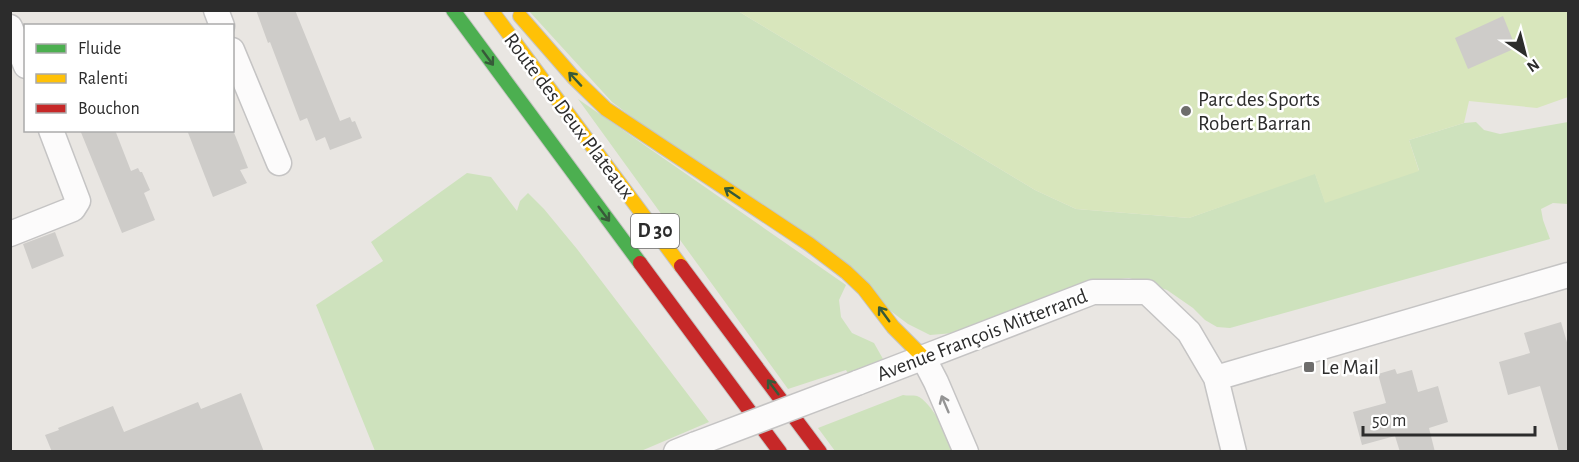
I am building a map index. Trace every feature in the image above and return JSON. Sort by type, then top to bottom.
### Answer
[{"type":"main road","name":"Route des Deux Plateaux","points":[[453,10],[780,452]]},
{"type":"main road","name":"Route des Deux Plateaux","points":[[491,10],[820,452]]},
{"type":"main road","points":[[515,10],[574,78],[606,109],[809,244],[846,272],[864,289],[893,327],[923,357]]},
{"type":"street","points":[[10,27],[24,61]]},
{"type":"street","points":[[234,55],[279,163]]},
{"type":"street","points":[[10,234],[73,209],[78,201],[52,132]]},
{"type":"street","points":[[1216,378],[1569,275]]},
{"type":"street","name":"Avenue François Mitterrand","points":[[686,448],[1093,292],[1147,292],[1189,332],[1216,378],[1234,452]]},
{"type":"street","points":[[923,357],[966,452]]},
{"type":"green space","points":[[529,11],[738,11],[1035,190],[1076,209],[1189,218],[1315,173],[1325,202],[1419,170],[1409,140],[1464,123],[1476,122],[1484,130],[1500,134],[1568,122],[1568,204],[1553,203],[1541,209],[1550,239],[1230,328],[1217,327],[1205,320],[1193,308],[1167,290],[1129,278],[1090,282],[954,333],[930,335],[908,324],[612,102]]},
{"type":"green space","name":"Parc des Sports Robert Barran","points":[[738,11],[1568,11],[1568,97],[1537,108],[1469,101],[1464,123],[1409,140],[1419,171],[1325,203],[1315,174],[1189,218],[1076,209],[1035,190]]},
{"type":"green space","points":[[578,99],[846,285],[839,300],[841,317],[852,333],[874,343],[883,359],[849,375],[846,370],[788,389]]},
{"type":"green space","points":[[467,173],[491,177],[517,211],[520,201],[528,193],[544,209],[709,422],[641,451],[375,451],[316,305],[383,261],[371,242]]},
{"type":"green space","points":[[903,395],[917,396],[928,405],[940,421],[956,451],[835,451],[818,428]]},
{"type":"building","points":[[256,10],[295,10],[340,121],[350,117],[352,122],[355,121],[362,138],[330,150],[325,137],[316,141],[307,118],[300,121]]},
{"type":"building","points":[[1503,16],[1516,48],[1468,69],[1455,38]]},
{"type":"building","points":[[81,132],[116,132],[131,171],[138,168],[142,172],[150,190],[144,193],[155,220],[122,233]]},
{"type":"building","points":[[188,132],[234,132],[248,168],[240,170],[247,183],[213,197]]},
{"type":"building","points":[[55,232],[64,256],[32,269],[23,244]]},
{"type":"building","points":[[1561,322],[1569,349],[1569,452],[1559,452],[1540,386],[1508,395],[1499,362],[1530,353],[1524,333]]},
{"type":"building","points":[[1395,369],[1397,374],[1412,370],[1418,392],[1438,386],[1448,422],[1429,428],[1435,452],[1400,452],[1395,436],[1362,445],[1353,412],[1386,403],[1378,374]]},
{"type":"building","points":[[241,393],[264,452],[52,452],[45,435],[113,406],[124,432],[198,402],[201,409]]},
{"type":"traffic: fast","points":[[453,10],[640,263]]},
{"type":"traffic: slow","points":[[491,10],[681,266]]},
{"type":"traffic: slow","points":[[520,16],[574,78],[606,109],[809,244],[846,272],[864,289],[893,327],[923,357]]},
{"type":"traffic: jam","points":[[640,263],[780,452]]},
{"type":"traffic: jam","points":[[681,266],[820,452]]},
{"type":"place","name":"Parc des Sports Robert Barran","points":[[1186,111]]},
{"type":"place","name":"Le Mail","points":[[1309,367]]}]
